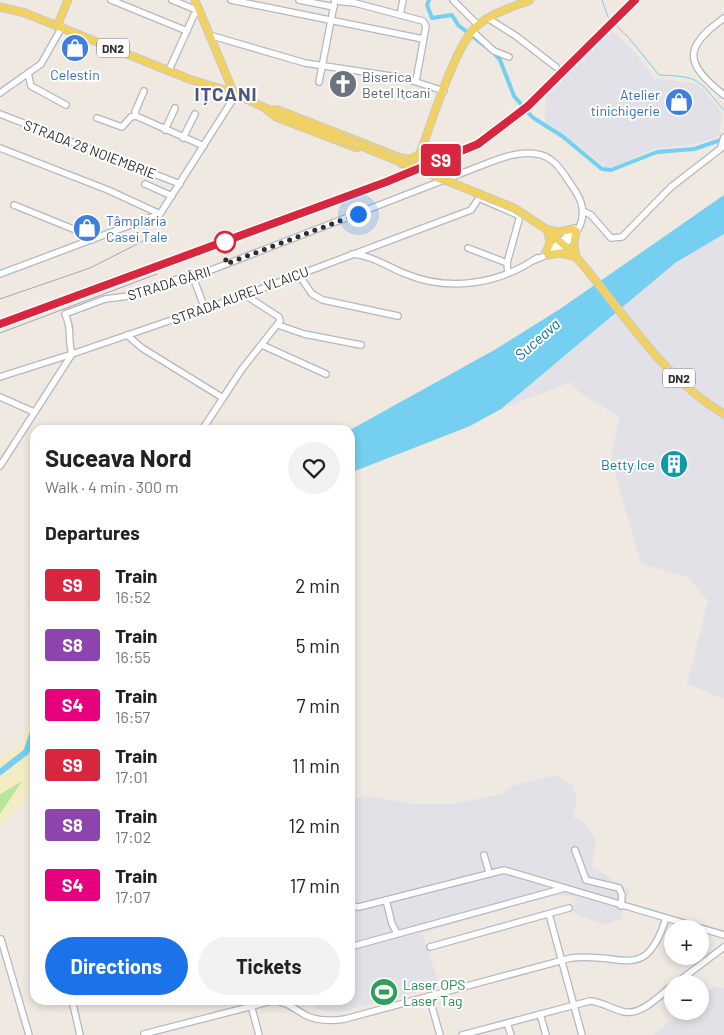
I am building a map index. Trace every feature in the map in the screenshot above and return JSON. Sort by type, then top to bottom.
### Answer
[{"type":"main road","points":[[60,27],[68,0]]},
{"type":"main road","points":[[195,0],[235,96]]},
{"type":"main road","points":[[267,110],[278,110],[401,158],[412,158],[420,153],[456,57],[470,33],[488,18],[530,0]]},
{"type":"main road","name":"DN2","points":[[0,6],[25,13],[514,208],[546,229],[576,256],[639,335],[686,386],[724,414]]},
{"type":"main road","points":[[220,90],[226,84],[226,73]]},
{"type":"main road","points":[[546,229],[558,232],[575,230],[574,244],[576,256],[547,253],[550,243],[546,229]]},
{"type":"street","points":[[111,0],[187,31]]},
{"type":"street","points":[[169,70],[194,15],[199,11],[172,0]]},
{"type":"street","points":[[231,0],[424,39]]},
{"type":"street","points":[[299,0],[355,3],[423,21],[426,26],[416,81]]},
{"type":"street","points":[[400,15],[403,0]]},
{"type":"street","points":[[453,0],[478,25]]},
{"type":"street","points":[[319,82],[334,3]]},
{"type":"street","points":[[488,18],[556,66]]},
{"type":"street","points":[[724,18],[700,38],[693,58],[696,68],[724,95]]},
{"type":"street","points":[[0,92],[43,62],[60,27]]},
{"type":"street","points":[[470,33],[494,51],[509,57]]},
{"type":"street","points":[[209,35],[298,61],[416,81],[444,92]]},
{"type":"street","points":[[28,74],[31,86],[66,105]]},
{"type":"street","points":[[136,116],[135,112],[144,91]]},
{"type":"street","points":[[0,274],[160,214],[235,96]]},
{"type":"street","points":[[165,130],[174,108]]},
{"type":"street","name":"STRADA 28 NOIEMBRIE","points":[[0,114],[180,184]]},
{"type":"street","points":[[183,138],[195,114]]},
{"type":"street","points":[[97,118],[122,127],[131,117],[136,116],[204,146]]},
{"type":"street","points":[[350,254],[368,256],[430,282],[474,283],[508,273],[562,244],[575,230],[582,211],[591,215],[611,238],[622,236],[671,187],[723,143]]},
{"type":"street","points":[[0,148],[108,190],[160,214]]},
{"type":"street","name":"STRADA GĂRII","points":[[72,354],[69,346],[70,325],[65,314],[106,299],[129,296],[177,279],[194,277],[488,163],[517,154],[536,154],[554,162],[574,190],[582,211]]},
{"type":"street","points":[[145,184],[172,196]]},
{"type":"street","name":"STRADA AUREL VLAICU","points":[[0,377],[245,295],[471,210],[482,198],[520,216],[507,263]]},
{"type":"street","points":[[14,204],[88,235],[92,240]]},
{"type":"street","points":[[468,248],[507,263],[508,273]]},
{"type":"street","points":[[299,274],[308,290],[323,300],[398,316]]},
{"type":"street","points":[[194,277],[205,309]]},
{"type":"street","points":[[205,425],[223,398],[278,325],[279,317],[245,295]]},
{"type":"street","points":[[278,325],[313,336],[360,345]]},
{"type":"street","points":[[127,335],[142,348],[223,398]]},
{"type":"street","points":[[262,345],[326,374]]},
{"type":"street","points":[[0,466],[72,354]]},
{"type":"street","points":[[0,397],[34,412]]},
{"type":"street","points":[[575,850],[586,880],[619,888],[622,895],[621,906]]},
{"type":"street","points":[[484,855],[489,872]]},
{"type":"street","points":[[355,906],[386,900],[489,872],[504,870],[724,935]]},
{"type":"street","points":[[355,946],[565,888]]},
{"type":"street","points":[[386,900],[392,924],[397,933]]},
{"type":"street","points":[[430,947],[569,908]]},
{"type":"street","points":[[549,914],[582,1035]]},
{"type":"street","points":[[291,1005],[310,1017],[336,1020],[561,960],[593,956],[625,962],[642,958],[655,948],[666,918]]},
{"type":"street","points":[[1,939],[29,1035]]},
{"type":"street","points":[[687,975],[724,947]]},
{"type":"street","points":[[462,1035],[573,1005],[598,1002],[623,1012],[633,1012],[643,1008],[664,992]]},
{"type":"street","points":[[429,996],[440,1035]]},
{"type":"street","points":[[73,1005],[80,1035]]},
{"type":"street","points":[[147,1034],[256,1005]]},
{"type":"street","points":[[251,1006],[259,1035]]},
{"type":"street","points":[[540,1014],[546,1035]]},
{"type":"street","points":[[507,1023],[511,1035]]},
{"type":"shaded area","points":[[611,29],[635,53],[655,79],[698,84],[722,113],[719,136],[695,144],[653,149],[617,166],[607,168],[545,122],[546,97]]},
{"type":"shaded area","points":[[724,234],[724,699],[687,684],[708,601],[688,577],[641,564],[611,460],[619,417],[580,393],[571,382],[501,409],[675,263]]},
{"type":"shaded area","points":[[556,775],[572,785],[577,799],[573,817],[583,822],[596,839],[592,867],[630,890],[620,920],[605,925],[573,913],[576,897],[560,895],[422,933],[440,986],[341,1012],[317,1009],[313,1005],[355,1005],[355,799],[367,796],[414,804],[453,804],[502,794],[512,786]]},
{"type":"shaded area","points":[[715,986],[724,988],[724,1035],[653,1035],[672,1020],[709,1020],[709,990]]},
{"type":"green space","points":[[23,780],[2,812],[0,814],[0,794]]},
{"type":"sand","points":[[30,719],[30,786],[23,803],[0,826],[0,814],[22,781],[0,794],[0,759],[20,744]]},
{"type":"water","points":[[724,195],[724,234],[675,263],[501,409],[470,426],[355,471],[355,427],[496,349],[560,309]]},
{"type":"waterway","points":[[429,0],[427,5],[432,18],[452,15],[458,25],[495,54],[500,60],[514,96],[532,117],[562,136],[602,169],[611,170],[657,152],[694,149],[724,139]]},
{"type":"waterway","points":[[602,0],[608,17],[630,39],[659,75],[692,79],[703,86],[724,110]]},
{"type":"waterway","name":"Suceava","points":[[0,772],[26,752],[30,741]]},
{"type":"railway","points":[[0,324],[386,183],[478,144],[528,106],[635,0]]},
{"type":"railway","points":[[0,299],[90,268],[149,238]]},
{"type":"railway","points":[[0,333],[157,274]]},
{"type":"train","name":"S9","points":[[0,324],[386,182],[478,144],[496,133],[528,106],[635,0]]},
{"type":"place","name":"Celestin","points":[[75,48]]},
{"type":"place","name":"Biserica Betel Iţcani","points":[[343,84]]},
{"type":"place","name":"Atelier tinichigerie","points":[[679,102]]},
{"type":"place","name":"Tâmplăria Casei Tale","points":[[87,228]]},
{"type":"place","name":"Betty Ice","points":[[674,464]]},
{"type":"place","name":"Laser OPS Laser Tag","points":[[384,992]]},
{"type":"district","name":"IȚCANI","points":[[226,93]]},
{"type":"route","points":[[225,242],[226,264],[358,214]]}]
